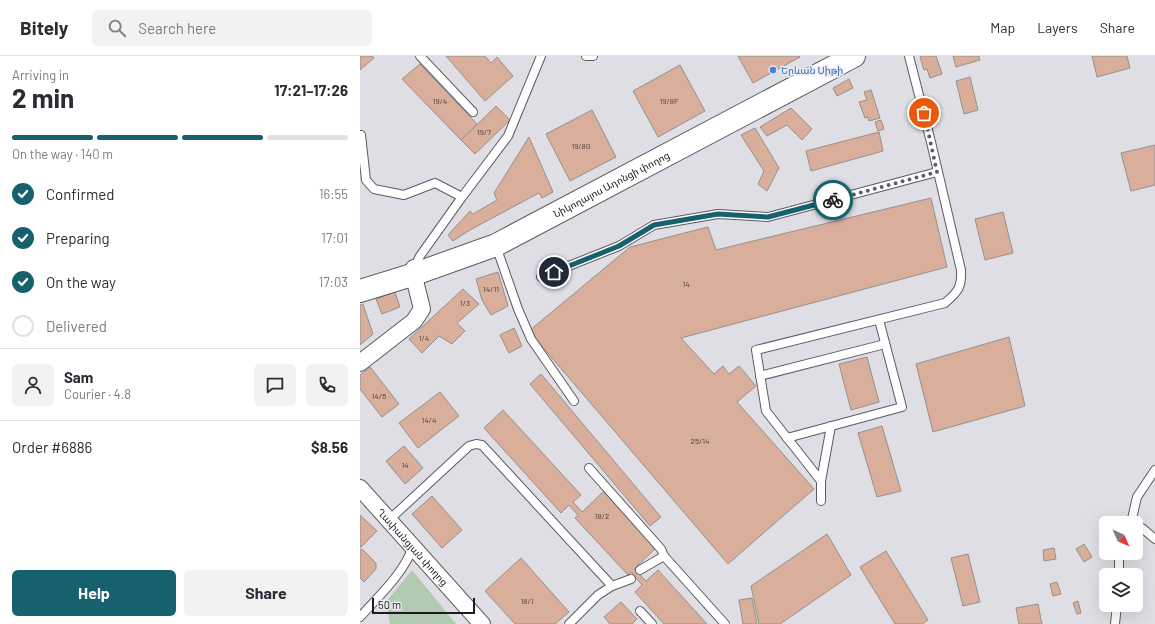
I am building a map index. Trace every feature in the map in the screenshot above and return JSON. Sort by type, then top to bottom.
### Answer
[{"type":"street","name":"Նիկողայոս Ադոնցի փողոց","points":[[360,291],[414,271],[494,238],[827,65],[854,56]]},
{"type":"street","name":"Նիկողայոս Ադոնցի փողոց","points":[[360,284],[463,258],[496,245],[827,65]]},
{"type":"street","points":[[360,363],[414,321],[422,309],[414,271]]},
{"type":"street","name":"Ղափանցյան փողոց","points":[[360,488],[482,624]]},
{"type":"lane","points":[[420,56],[473,112]]},
{"type":"lane","points":[[414,271],[420,256],[508,136],[541,56]]},
{"type":"lane","points":[[586,56],[593,56]]},
{"type":"lane","points":[[821,482],[766,412],[756,350],[945,303],[955,295],[962,281],[961,270],[931,142],[909,56]]},
{"type":"lane","points":[[361,135],[366,180],[374,189],[404,195],[435,183],[462,197]]},
{"type":"lane","points":[[541,278],[619,246],[654,225],[718,214],[768,217],[937,172]]},
{"type":"lane","points":[[496,245],[531,340],[574,401]]},
{"type":"lane","points":[[787,438],[902,407],[879,320]]},
{"type":"lane","points":[[760,376],[885,344]]},
{"type":"lane","points":[[821,501],[821,482],[831,426]]},
{"type":"lane","points":[[389,520],[469,446],[476,444],[482,445],[612,586]]},
{"type":"lane","points":[[589,468],[660,549],[664,556],[725,624]]},
{"type":"lane","points":[[1133,516],[1137,497],[1155,470]]},
{"type":"lane","points":[[1143,529],[1155,539]]},
{"type":"lane","points":[[360,617],[394,578],[409,558],[413,547]]},
{"type":"lane","points":[[640,570],[664,556]]},
{"type":"lane","points":[[569,624],[598,595],[612,586],[631,579]]},
{"type":"lane","points":[[640,611],[652,624]]},
{"type":"lane","points":[[1115,624],[1116,612]]},
{"type":"green space","points":[[412,570],[456,624],[390,624],[386,602]]},
{"type":"building","points":[[360,56],[372,56],[374,58],[360,70]]},
{"type":"building","points":[[446,56],[485,56],[491,63],[497,57],[513,76],[485,101]]},
{"type":"building","points":[[738,56],[799,56],[800,57],[753,83]]},
{"type":"building","points":[[936,56],[942,74],[930,78],[927,69],[924,70],[920,57]]},
{"type":"building","points":[[953,56],[979,56],[980,60],[956,67]]},
{"type":"building","points":[[1092,56],[1127,56],[1130,68],[1097,77]]},
{"type":"building","points":[[420,64],[477,124],[461,140],[402,79]]},
{"type":"building","points":[[680,65],[705,111],[658,137],[633,91]]},
{"type":"building","points":[[970,77],[978,110],[964,114],[956,81]]},
{"type":"building","points":[[849,79],[853,88],[837,96],[833,88]]},
{"type":"building","points":[[871,90],[880,118],[869,121],[868,117],[865,118],[859,102],[867,100],[864,92]]},
{"type":"building","points":[[496,106],[510,120],[475,154],[461,140]]},
{"type":"building","points":[[791,108],[812,129],[802,140],[787,125],[767,136],[760,127]]},
{"type":"building","points":[[592,110],[616,157],[570,181],[546,134]]},
{"type":"building","points":[[881,120],[884,129],[878,131],[875,122]]},
{"type":"building","points":[[755,128],[779,168],[767,191],[758,184],[764,171],[741,135]]},
{"type":"building","points":[[879,132],[883,151],[811,171],[806,151]]},
{"type":"building","points":[[529,137],[553,192],[542,198],[539,193],[470,230],[453,241],[448,235],[470,211],[473,214],[497,200],[494,193]]},
{"type":"building","points":[[1155,145],[1155,185],[1131,191],[1121,153]]},
{"type":"building","points":[[931,198],[947,267],[681,338],[714,374],[723,366],[729,374],[739,366],[756,386],[737,402],[814,489],[728,564],[529,331],[630,247],[708,227],[716,250]]},
{"type":"building","points":[[1003,212],[1013,253],[985,260],[975,219]]},
{"type":"building","points":[[498,272],[508,306],[491,315],[482,300],[476,279]]},
{"type":"building","points":[[463,289],[479,304],[457,323],[465,331],[452,344],[439,336],[422,353],[409,339]]},
{"type":"building","points":[[395,292],[400,307],[382,314],[376,299]]},
{"type":"building","points":[[363,304],[373,334],[360,345],[360,305]]},
{"type":"building","points":[[514,328],[522,346],[509,353],[500,335]]},
{"type":"building","points":[[1009,337],[1025,406],[933,432],[916,364]]},
{"type":"building","points":[[867,357],[879,402],[851,410],[839,364]]},
{"type":"building","points":[[370,367],[399,404],[382,417],[360,389],[360,375]]},
{"type":"building","points":[[541,374],[661,517],[650,526],[530,384]]},
{"type":"building","points":[[440,392],[459,416],[418,448],[399,423]]},
{"type":"building","points":[[503,410],[581,495],[573,502],[582,512],[604,491],[656,548],[634,569],[646,581],[658,570],[707,624],[664,624],[635,592],[642,585],[631,572],[628,575],[575,518],[578,515],[569,505],[561,513],[484,428]]},
{"type":"building","points":[[882,426],[901,491],[877,497],[858,433]]},
{"type":"building","points":[[404,446],[423,468],[405,484],[386,461]]},
{"type":"building","points":[[432,496],[462,530],[442,548],[412,514]]},
{"type":"building","points":[[360,515],[377,531],[360,548]]},
{"type":"building","points":[[827,534],[851,575],[780,624],[759,624],[751,586]]},
{"type":"building","points":[[1084,544],[1092,557],[1084,562],[1076,549]]},
{"type":"building","points":[[1054,548],[1056,559],[1044,561],[1043,550]]},
{"type":"building","points":[[362,549],[376,563],[376,569],[364,582],[360,578],[360,550]]},
{"type":"building","points":[[886,551],[928,620],[922,624],[895,624],[860,567]]},
{"type":"building","points":[[968,554],[980,602],[963,606],[951,558]]},
{"type":"building","points":[[521,558],[569,612],[555,624],[515,624],[485,591]]},
{"type":"building","points":[[1057,582],[1061,594],[1053,596],[1050,584]]},
{"type":"building","points":[[752,598],[757,624],[743,624],[739,600]]},
{"type":"building","points":[[1078,601],[1081,613],[1077,614],[1073,603]]},
{"type":"building","points":[[621,602],[637,619],[632,624],[610,624],[604,617]]},
{"type":"building","points":[[1038,604],[1042,624],[1019,624],[1016,608]]},
{"type":"way so far","points":[[833,200],[937,172],[924,113]]},
{"type":"place","name":"Երևան Սիթի","points":[[773,70]]},
{"type":"route","points":[[554,272],[619,246],[654,225],[718,214],[768,217],[833,200]]}]
